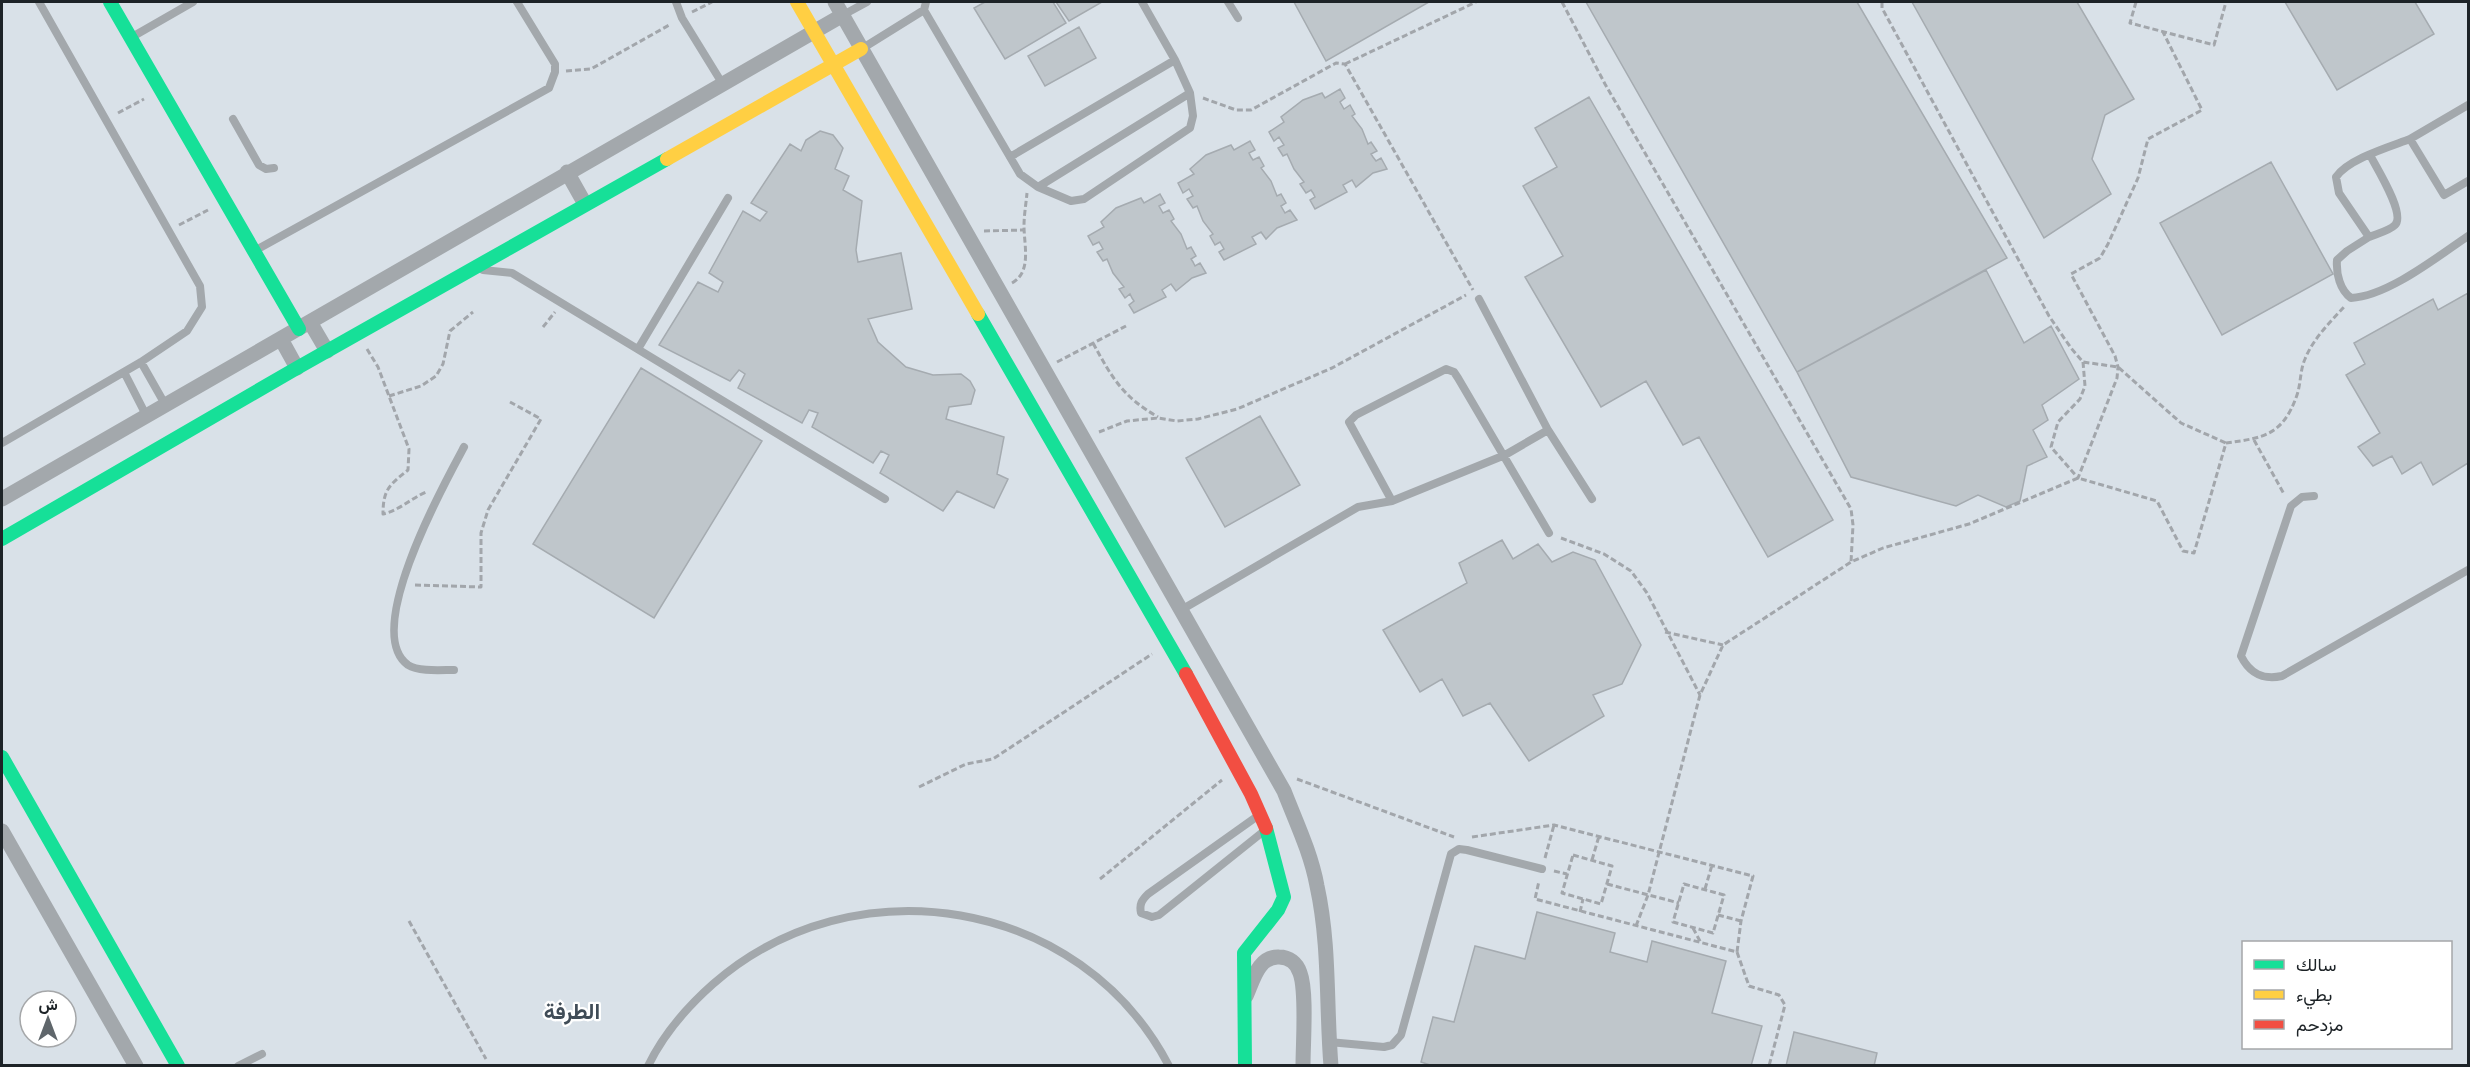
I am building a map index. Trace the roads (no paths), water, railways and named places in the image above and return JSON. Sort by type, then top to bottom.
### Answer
[{"type":"street","points":[[110,2],[253,252],[305,325],[327,351]]},
{"type":"street","points":[[797,2],[1193,685],[1260,814],[1284,897],[1278,910],[1244,953],[1245,1065]]},
{"type":"street","points":[[835,2],[1218,672],[1288,801],[1305,843],[1317,885],[1324,924],[1330,1065]]},
{"type":"street","points":[[2,499],[843,15]]},
{"type":"street","points":[[2,539],[297,368],[861,49]]},
{"type":"street","points":[[567,172],[585,204]]},
{"type":"street","points":[[280,339],[297,368]]},
{"type":"street","points":[[1193,685],[1218,672]]},
{"type":"street","points":[[2,757],[178,1065]]},
{"type":"street","points":[[2,831],[136,1065]]},
{"type":"street","points":[[1244,1001],[1258,968],[1263,963],[1276,957],[1291,960],[1296,965],[1302,978],[1303,1065]]},
{"type":"lane","points":[[2,442],[141,362],[187,331],[202,307],[200,286],[39,2]]},
{"type":"lane","points":[[130,38],[193,2]]},
{"type":"lane","points":[[253,252],[549,88],[555,72],[555,64],[517,2]]},
{"type":"lane","points":[[676,2],[682,18],[722,83]]},
{"type":"lane","points":[[843,15],[867,2]]},
{"type":"lane","points":[[861,49],[924,10],[926,2]]},
{"type":"lane","points":[[924,10],[1020,174],[1038,187],[1071,201],[1084,199],[1190,128],[1194,116],[1190,93],[1175,60],[1142,2]]},
{"type":"lane","points":[[1228,2],[1238,18]]},
{"type":"lane","points":[[1010,157],[1175,60]]},
{"type":"lane","points":[[1038,187],[1190,93]]},
{"type":"lane","points":[[2369,237],[2338,193],[2336,177],[2342,170],[2370,155],[2410,139],[2469,105]]},
{"type":"lane","points":[[233,119],[259,165],[266,169],[274,168]]},
{"type":"lane","points":[[2410,139],[2444,195],[2469,181]]},
{"type":"lane","points":[[2370,155],[2397,210],[2398,221],[2394,227],[2369,237],[2337,260],[2336,270],[2345,293],[2351,298],[2366,298],[2390,286],[2469,236]]},
{"type":"lane","points":[[638,349],[728,198]]},
{"type":"lane","points":[[473,269],[512,273],[885,499]]},
{"type":"lane","points":[[1479,299],[1548,430],[1593,499]]},
{"type":"lane","points":[[141,362],[166,406]]},
{"type":"lane","points":[[1392,501],[1349,422],[1356,415],[1446,369],[1454,372],[1458,378],[1549,533]]},
{"type":"lane","points":[[124,372],[147,417]]},
{"type":"lane","points":[[1181,610],[1358,507],[1392,501],[1505,455],[1548,430]]},
{"type":"lane","points":[[454,670],[422,669],[409,666],[400,656],[395,634],[396,614],[402,585],[422,530],[464,447]]},
{"type":"lane","points":[[2314,496],[2302,497],[2291,506],[2241,656],[2253,673],[2262,677],[2282,676],[2469,570]]},
{"type":"lane","points":[[1260,814],[1148,894],[1142,900],[1141,913],[1152,917],[1159,915],[1266,830]]},
{"type":"lane","points":[[1329,1042],[1384,1047],[1392,1044],[1401,1035],[1451,854],[1459,849],[1467,850],[1542,869]]},
{"type":"lane","points":[[648,1065],[665,1037],[689,1007],[724,974],[747,957],[790,935],[825,922],[880,911],[908,910],[936,911],[991,922],[1035,938],[1068,956],[1112,990],[1131,1010],[1169,1065]]},
{"type":"lane","points":[[238,1065],[262,1054]]},
{"type":"district","name":"الطرفة","points":[[572,1011]]}]
